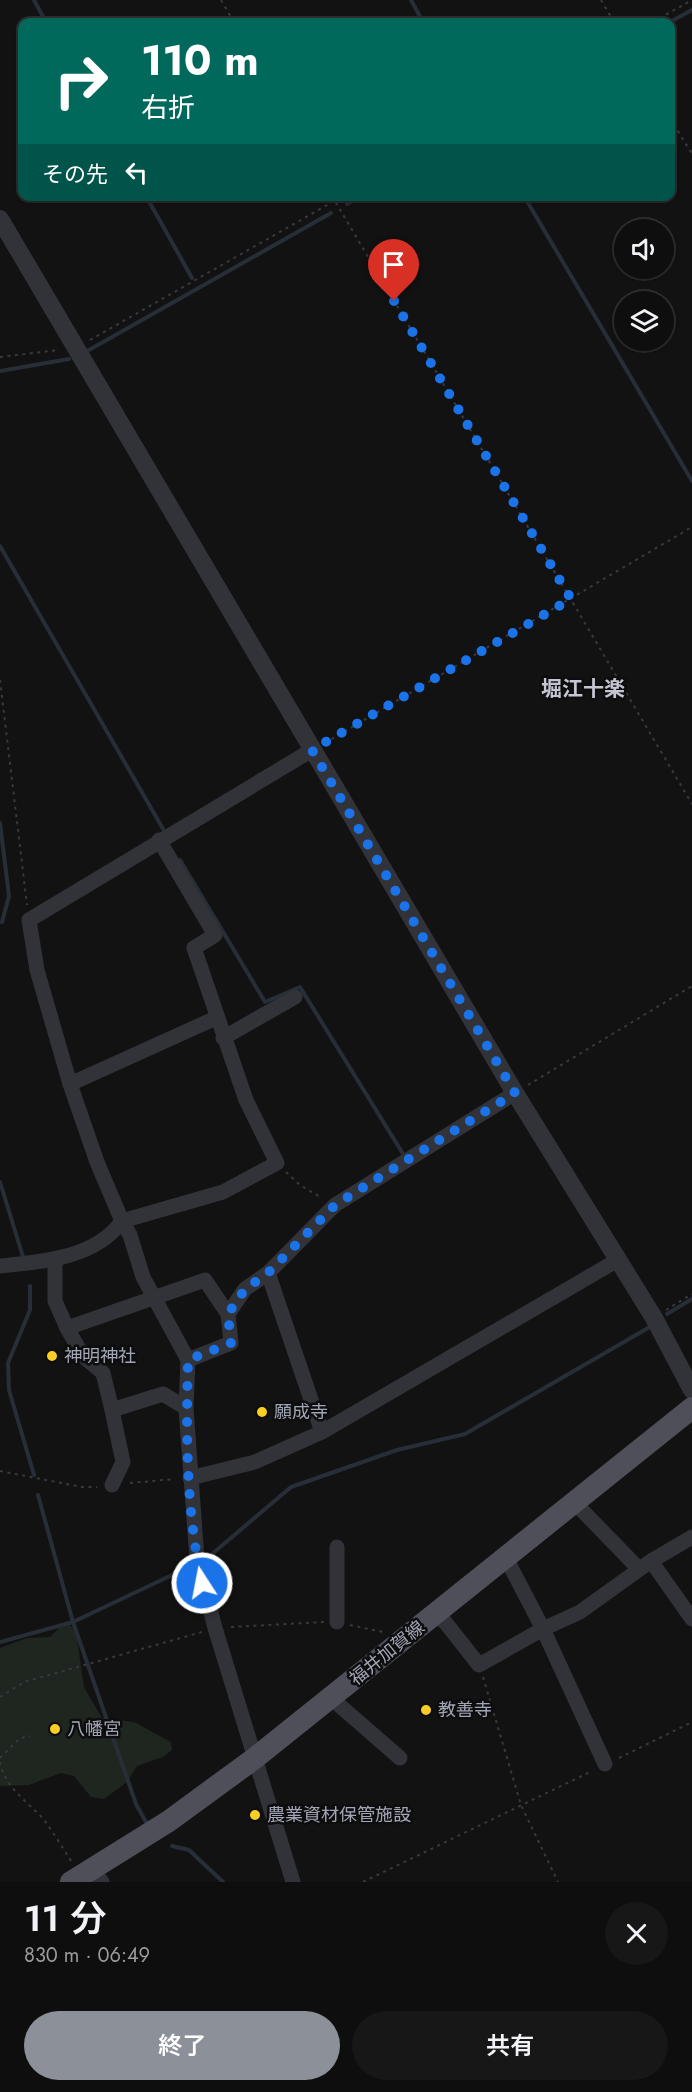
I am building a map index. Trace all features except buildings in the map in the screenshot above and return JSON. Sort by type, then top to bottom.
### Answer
[{"type":"main road","name":"福井加賀線","points":[[87,1877],[255,1758],[692,1408]]},
{"type":"street","points":[[0,219],[515,1093],[616,1261],[654,1318],[692,1390]]},
{"type":"street","points":[[293,1882],[215,1628],[197,1559],[186,1408],[188,1360],[143,1277],[130,1235],[97,1162],[70,1084],[37,970],[29,920],[312,750]]},
{"type":"street","points":[[0,1266],[55,1259],[88,1248],[112,1235],[122,1221],[223,1192],[277,1163],[246,1100],[216,1018],[194,948],[215,935],[159,840]]},
{"type":"street","points":[[223,1038],[295,997]]},
{"type":"street","points":[[70,1084],[216,1018]]},
{"type":"street","points":[[228,1314],[245,1289],[268,1273],[335,1205],[515,1093]]},
{"type":"street","points":[[55,1259],[55,1301],[83,1356],[103,1373],[123,1462],[112,1485]]},
{"type":"street","points":[[190,1478],[255,1462],[322,1432],[616,1261]]},
{"type":"street","points":[[268,1273],[322,1432]]},
{"type":"street","points":[[67,1328],[156,1300],[205,1280],[228,1314],[231,1343],[188,1360]]},
{"type":"street","points":[[112,1410],[163,1394],[186,1408]]},
{"type":"street","points":[[574,1502],[645,1565],[692,1619]]},
{"type":"street","points":[[435,1615],[445,1622],[479,1665],[543,1629],[580,1612],[645,1565],[692,1537]]},
{"type":"street","points":[[337,1547],[337,1622]]},
{"type":"street","points":[[506,1558],[543,1629],[605,1764]]},
{"type":"street","points":[[331,1698],[400,1758]]},
{"type":"path","points":[[221,0],[232,18]]},
{"type":"path","points":[[601,0],[612,18]]},
{"type":"path","points":[[660,18],[692,0]]},
{"type":"path","points":[[675,126],[692,154]]},
{"type":"path","points":[[0,357],[75,349],[334,201],[692,804]]},
{"type":"path","points":[[312,750],[692,527]]},
{"type":"path","points":[[0,680],[29,920]]},
{"type":"path","points":[[515,1093],[692,986]]},
{"type":"path","points":[[277,1163],[300,1185],[335,1205]]},
{"type":"path","points":[[654,1318],[692,1294]]},
{"type":"path","points":[[0,1471],[82,1487],[190,1478]]},
{"type":"path","points":[[0,1697],[24,1682],[96,1664],[215,1628],[337,1622],[387,1633],[399,1644]]},
{"type":"path","points":[[479,1665],[521,1805],[558,1882]]},
{"type":"path","points":[[30,1736],[20,1738],[0,1760],[2,1774],[44,1821],[87,1877]]},
{"type":"path","points":[[363,1882],[521,1805]]},
{"type":"shaded area","points":[[70,1625],[76,1632],[84,1687],[102,1718],[134,1722],[171,1742],[172,1750],[163,1757],[137,1766],[127,1782],[104,1799],[91,1797],[74,1776],[61,1773],[29,1785],[0,1786],[0,1648],[27,1638],[50,1637],[60,1627]]},
{"type":"waterway","points":[[34,0],[44,18]]},
{"type":"waterway","points":[[411,0],[421,18]]},
{"type":"waterway","points":[[675,19],[692,10]]},
{"type":"waterway","points":[[149,201],[192,278]]},
{"type":"waterway","points":[[347,204],[352,201]]},
{"type":"waterway","points":[[527,201],[692,481]]},
{"type":"waterway","points":[[89,350],[331,213]]},
{"type":"waterway","points":[[0,371],[69,359]]},
{"type":"waterway","points":[[0,546],[166,834]]},
{"type":"waterway","points":[[0,823],[9,896],[2,922]]},
{"type":"waterway","points":[[180,860],[265,1002],[300,987],[405,1157]]},
{"type":"waterway","points":[[0,1182],[24,1260]]},
{"type":"waterway","points":[[30,1286],[30,1310],[8,1363],[9,1390],[34,1475]]},
{"type":"waterway","points":[[667,1314],[692,1299]]},
{"type":"waterway","points":[[212,1554],[291,1487],[397,1450],[465,1434],[648,1328]]},
{"type":"waterway","points":[[38,1495],[73,1622],[136,1804],[147,1824]]},
{"type":"waterway","points":[[0,1642],[73,1622],[189,1567]]},
{"type":"waterway","points":[[172,1846],[189,1850],[223,1882]]},
{"type":"place","name":"神明神社","points":[[52,1356]]},
{"type":"place","name":"願成寺","points":[[262,1412]]},
{"type":"place","name":"教善寺","points":[[426,1710]]},
{"type":"place","name":"八幡宮","points":[[55,1729]]},
{"type":"place","name":"農業資材保管施設","points":[[255,1815]]},
{"type":"district","name":"堀江十楽","points":[[583,689]]},
{"type":"route","points":[[202,1583],[197,1559],[190,1478],[186,1408],[189,1383],[188,1360],[231,1343],[228,1314],[245,1289],[268,1273],[335,1205],[515,1093],[312,750],[571,599],[394,301]]}]
